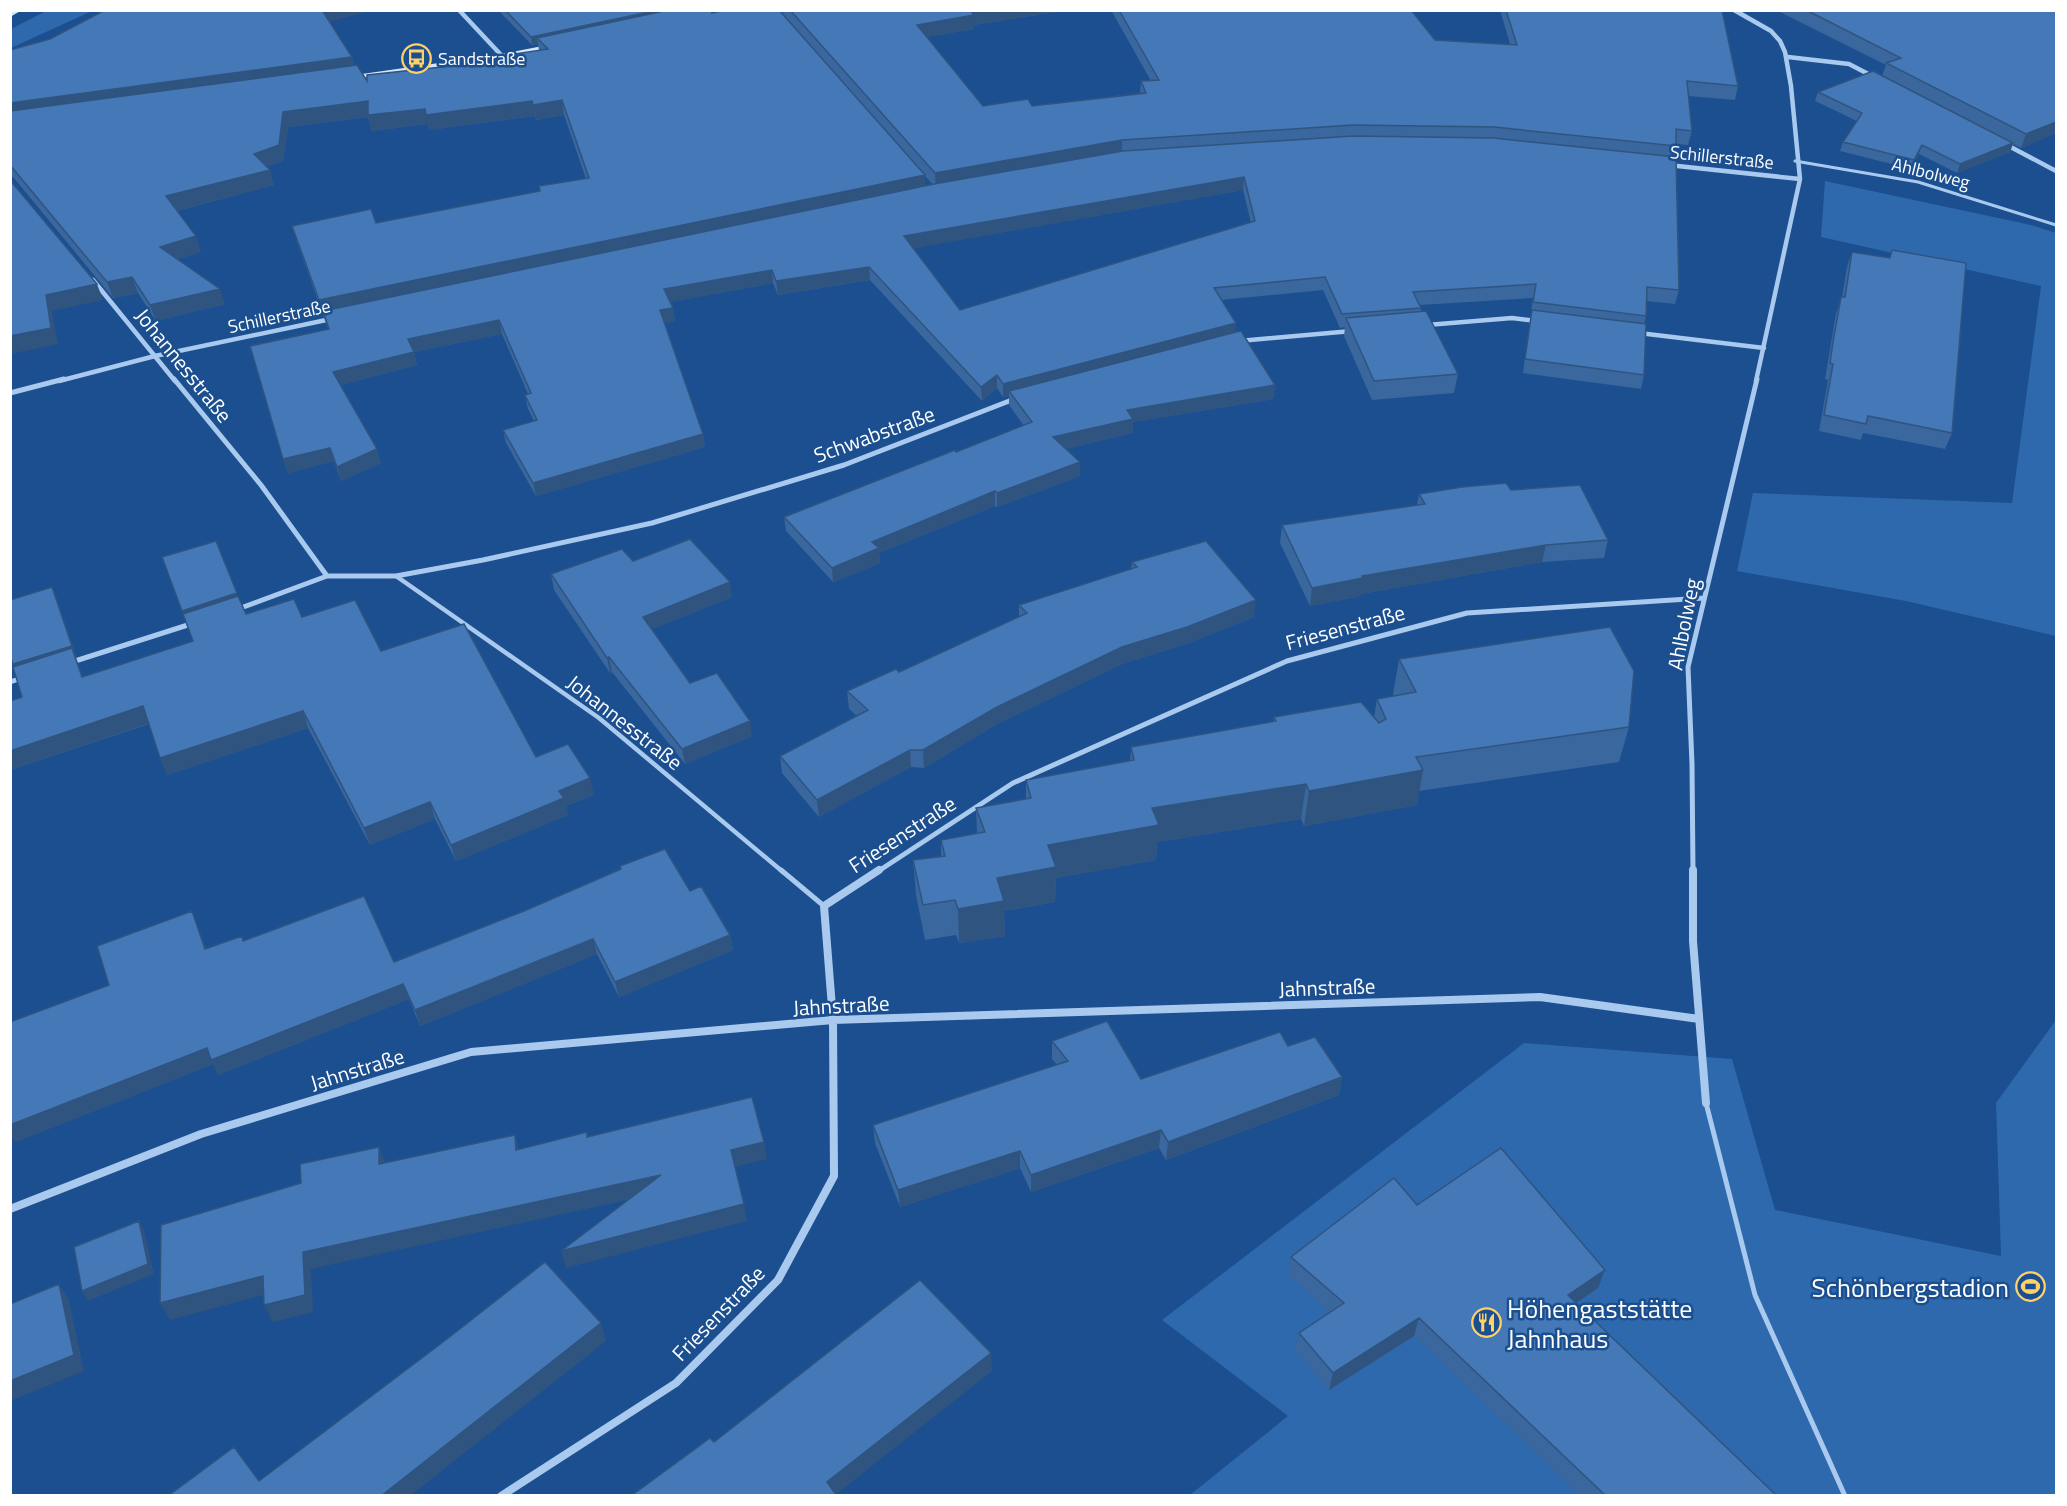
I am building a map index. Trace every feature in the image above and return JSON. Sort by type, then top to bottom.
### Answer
[{"type":"main road","points":[[10,15],[19,10]]},
{"type":"main road","points":[[339,80],[502,56],[559,45]]},
{"type":"street","points":[[459,10],[502,56]]},
{"type":"street","points":[[1734,10],[1765,26],[1780,41],[1788,57],[1849,64],[1880,80]]},
{"type":"street","name":"Ahlbolweg","points":[[1706,1103],[1694,941],[1692,764],[1688,667],[1764,348],[1800,179],[1796,161],[1788,57]]},
{"type":"street","points":[[1994,139],[2056,171]]},
{"type":"street","name":"Schillerstraße","points":[[1658,164],[1800,179]]},
{"type":"street","name":"Johannesstraße","points":[[90,276],[261,485],[327,576]]},
{"type":"street","name":"Schillerstraße","points":[[10,393],[156,356],[341,317]]},
{"type":"street","points":[[1420,326],[1512,318],[1546,322]]},
{"type":"street","points":[[1234,341],[1362,331]]},
{"type":"street","points":[[1626,332],[1764,348]]},
{"type":"street","name":"Schwabstraße","points":[[233,611],[327,576],[396,576],[483,560],[652,523],[844,465],[1021,397]]},
{"type":"street","name":"Friesenstraße","points":[[501,1496],[676,1383],[778,1280],[834,1176],[832,1020],[824,906],[1013,783],[1287,661],[1467,613],[1704,598]]},
{"type":"street","points":[[66,664],[199,622]]},
{"type":"street","points":[[10,682],[33,675]]},
{"type":"street","name":"Jahnstraße","points":[[10,1209],[201,1134],[471,1052],[832,1020],[1540,997],[1699,1019]]},
{"type":"lane","name":"Ahlbolweg","points":[[1796,161],[1918,182],[2056,225]]},
{"type":"lane","name":"Johannesstraße","points":[[396,576],[599,718],[824,906]]},
{"type":"lane","points":[[1706,1103],[1755,1295],[1845,1496]]},
{"type":"shaded area","points":[[48,10],[92,11],[11,48],[11,29]]},
{"type":"shaded area","points":[[1825,181],[2031,225],[2056,233],[2056,636],[1906,601],[1737,571],[1753,493],[2012,503],[2041,286],[1821,237]]},
{"type":"shaded area","points":[[2056,1020],[2056,1495],[1190,1495],[1288,1416],[1162,1320],[1524,1043],[1732,1059],[1775,1210],[2001,1256],[1996,1103]]},
{"type":"building","points":[[105,10],[322,10],[352,57],[10,103],[10,50],[50,39]]},
{"type":"building","points":[[505,10],[658,10],[531,37]]},
{"type":"building","points":[[669,10],[711,10],[712,13],[725,10],[779,10],[925,175],[319,300],[292,226],[371,209],[376,223],[540,191],[539,186],[589,178],[562,100],[533,105],[532,101],[426,115],[425,109],[368,115],[368,101],[283,112],[279,145],[254,154],[270,170],[166,196],[196,236],[160,247],[220,289],[150,305],[132,277],[107,282],[10,165],[10,111],[357,65],[367,81],[367,75],[461,65],[460,62],[548,49],[537,38]]},
{"type":"building","points":[[790,10],[976,10],[971,11],[974,15],[917,25],[983,106],[1028,99],[1032,106],[1146,93],[1141,81],[1159,80],[1119,10],[1411,10],[1435,40],[1517,45],[1506,10],[1722,10],[1738,86],[1687,81],[1692,131],[1676,129],[1676,146],[1494,127],[1353,125],[1122,140],[935,173]]},
{"type":"building","points":[[1806,10],[2056,10],[2056,122],[2026,134],[1886,63],[1901,58]]},
{"type":"building","points":[[1873,71],[2013,143],[1960,164],[1922,145],[1914,160],[1843,142],[1862,113],[1818,92]]},
{"type":"building","points":[[1353,136],[1493,138],[1676,157],[1679,290],[1647,287],[1646,316],[1533,302],[1536,284],[1413,292],[1421,308],[1342,314],[1325,277],[1214,288],[1236,323],[1003,384],[997,375],[981,387],[869,267],[776,281],[772,270],[664,289],[673,308],[660,310],[703,434],[533,483],[503,430],[537,420],[525,395],[531,393],[499,320],[408,339],[414,352],[333,372],[377,449],[337,467],[330,448],[283,459],[250,346],[329,329],[323,311],[934,184],[1123,151]],"holes":[[[1244,177],[1255,221],[960,310],[904,236]]]},
{"type":"building","points":[[10,180],[97,284],[46,295],[51,328],[10,336]]},
{"type":"building","points":[[1892,250],[1966,263],[1952,433],[1868,416],[1866,424],[1824,415],[1833,364],[1830,363],[1833,342],[1841,297],[1845,297],[1852,252],[1890,258]]},
{"type":"building","points":[[1532,310],[1646,324],[1644,375],[1525,359]]},
{"type":"building","points":[[1426,311],[1458,374],[1374,381],[1346,318]]},
{"type":"building","points":[[1241,331],[1275,385],[1127,410],[1133,419],[1053,437],[1080,462],[997,493],[995,491],[872,542],[879,548],[832,568],[784,517],[1032,422],[1009,391]]},
{"type":"building","points":[[1506,483],[1511,490],[1580,485],[1608,540],[1546,545],[1362,576],[1363,578],[1312,588],[1282,525],[1425,504],[1419,494]]},
{"type":"building","points":[[690,539],[730,582],[643,617],[690,683],[717,673],[750,721],[682,749],[609,657],[607,658],[551,574],[622,549],[633,561]]},
{"type":"building","points":[[216,541],[237,593],[182,611],[162,557]]},
{"type":"building","points":[[1206,541],[1256,600],[1187,627],[1122,647],[997,707],[923,750],[910,750],[817,800],[780,756],[868,710],[847,691],[896,669],[899,672],[1027,613],[1019,605],[1137,567],[1132,562]]},
{"type":"building","points":[[52,587],[72,646],[13,664],[10,656],[10,600]]},
{"type":"building","points":[[238,596],[246,614],[294,599],[302,617],[355,600],[381,651],[464,624],[536,757],[568,744],[590,778],[559,791],[564,798],[451,845],[430,802],[364,828],[303,711],[160,758],[143,706],[10,751],[10,701],[22,697],[13,667],[72,648],[82,677],[193,641],[183,614]]},
{"type":"building","points":[[1610,627],[1634,671],[1629,727],[1416,757],[1423,770],[1309,791],[1306,784],[1152,808],[1159,825],[1048,845],[1056,867],[997,878],[1004,901],[958,909],[955,900],[923,905],[913,860],[945,856],[941,840],[985,832],[976,808],[1031,798],[1026,780],[1134,760],[1131,747],[1276,721],[1274,717],[1361,702],[1379,723],[1386,719],[1377,699],[1416,692],[1399,659]]},
{"type":"building","points":[[665,849],[690,891],[701,886],[730,935],[615,982],[593,939],[415,1010],[403,984],[211,1060],[207,1048],[10,1125],[10,1022],[109,985],[97,946],[192,911],[205,949],[242,936],[243,941],[364,896],[394,962],[524,911],[621,869],[620,866]]},
{"type":"building","points":[[1107,1021],[1141,1079],[1280,1032],[1288,1046],[1315,1037],[1342,1077],[1168,1142],[1161,1130],[1031,1175],[1020,1151],[898,1190],[873,1125],[1068,1061],[1052,1041]]},
{"type":"building","points":[[752,1097],[764,1142],[731,1150],[744,1204],[561,1251],[661,1175],[303,1252],[305,1295],[264,1305],[263,1276],[160,1303],[161,1225],[301,1183],[300,1164],[379,1147],[379,1164],[515,1135],[516,1150],[587,1132],[587,1137]]},
{"type":"building","name":"Höhengaststätte Jahnhaus","points":[[1501,1148],[1605,1270],[1568,1295],[1777,1496],[1606,1496],[1419,1318],[1333,1373],[1299,1333],[1344,1303],[1291,1257],[1394,1178],[1417,1205]]},
{"type":"building","points":[[139,1221],[148,1264],[82,1291],[74,1247]]},
{"type":"building","points":[[545,1262],[601,1323],[381,1496],[168,1496],[234,1447],[259,1481]]},
{"type":"building","points":[[920,1280],[991,1353],[827,1482],[837,1496],[631,1496],[710,1438],[714,1442]]},
{"type":"building","points":[[59,1284],[74,1355],[10,1381],[10,1304]]},
{"type":"place","name":"Sandstraße","points":[[417,58]]},
{"type":"place","name":"Schönbergstadion","points":[[2030,1287]]},
{"type":"place","name":"Höhengaststätte Jahnhaus","points":[[1486,1323]]}]
